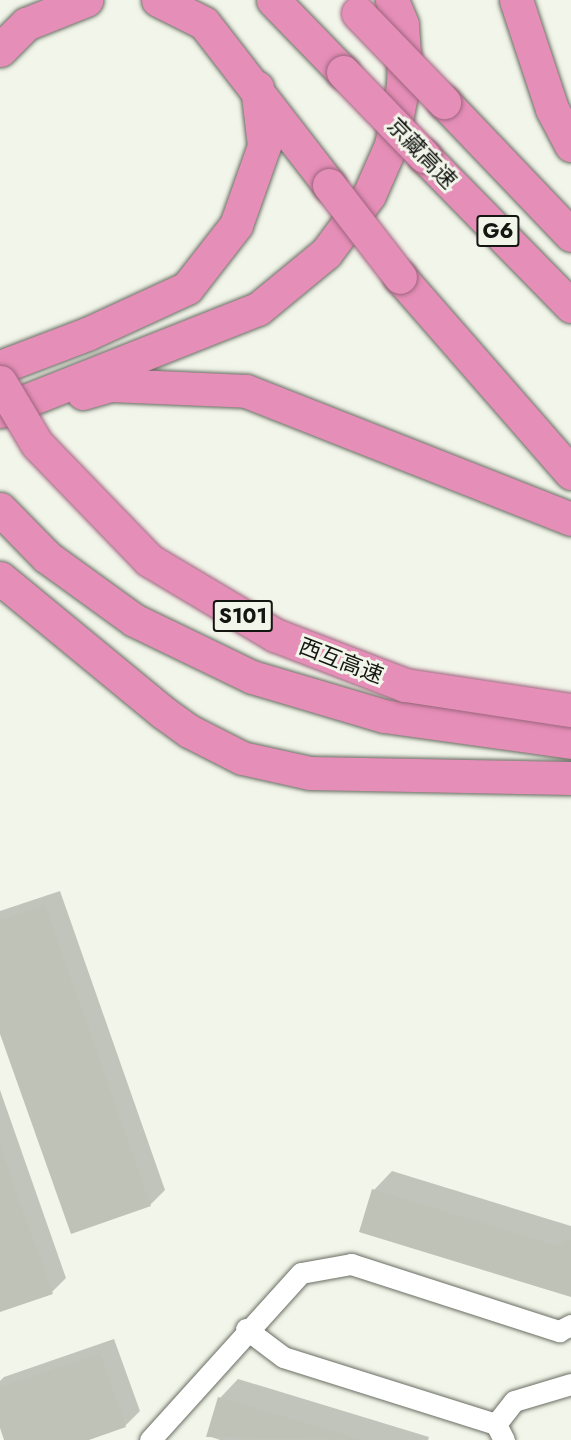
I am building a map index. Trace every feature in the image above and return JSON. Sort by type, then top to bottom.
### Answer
[{"type":"highway","points":[[0,50],[26,24],[86,0]]},
{"type":"highway","points":[[158,0],[204,23],[257,87],[400,277],[571,473]]},
{"type":"highway","name":"京藏高速","points":[[273,0],[571,306]]},
{"type":"highway","points":[[0,413],[258,309],[326,253],[369,195],[391,145],[403,85],[404,54],[402,24],[392,0]]},
{"type":"highway","points":[[516,0],[552,109],[571,145]]},
{"type":"highway","name":"G6","points":[[351,6],[571,235]]},
{"type":"highway","points":[[0,367],[87,334],[187,288],[236,225],[264,146],[257,87]]},
{"type":"highway","name":"西互高速","points":[[0,382],[37,444],[149,560],[275,635],[405,685],[571,710]]},
{"type":"highway","points":[[0,413],[111,385],[246,391],[571,519]]},
{"type":"highway","name":"S101","points":[[0,509],[47,557],[134,620],[252,677],[384,716],[571,742]]},
{"type":"highway","points":[[0,578],[189,731],[242,758],[287,770],[571,778]]},
{"type":"street","points":[[150,1440],[246,1329],[301,1273],[351,1264],[559,1331],[571,1325]]},
{"type":"street","points":[[246,1329],[283,1357],[500,1432],[514,1401],[571,1384]]},
{"type":"building","points":[[45,904],[151,1206],[71,1234],[0,1034],[0,920]]},
{"type":"building","points":[[0,1146],[53,1294],[0,1312]]},
{"type":"building","points":[[372,1189],[558,1246],[571,1239],[571,1297],[359,1232]]},
{"type":"building","points":[[100,1353],[126,1427],[89,1440],[4,1440],[0,1428],[0,1387]]},
{"type":"building","points":[[218,1397],[360,1439],[360,1440],[206,1437]]}]
